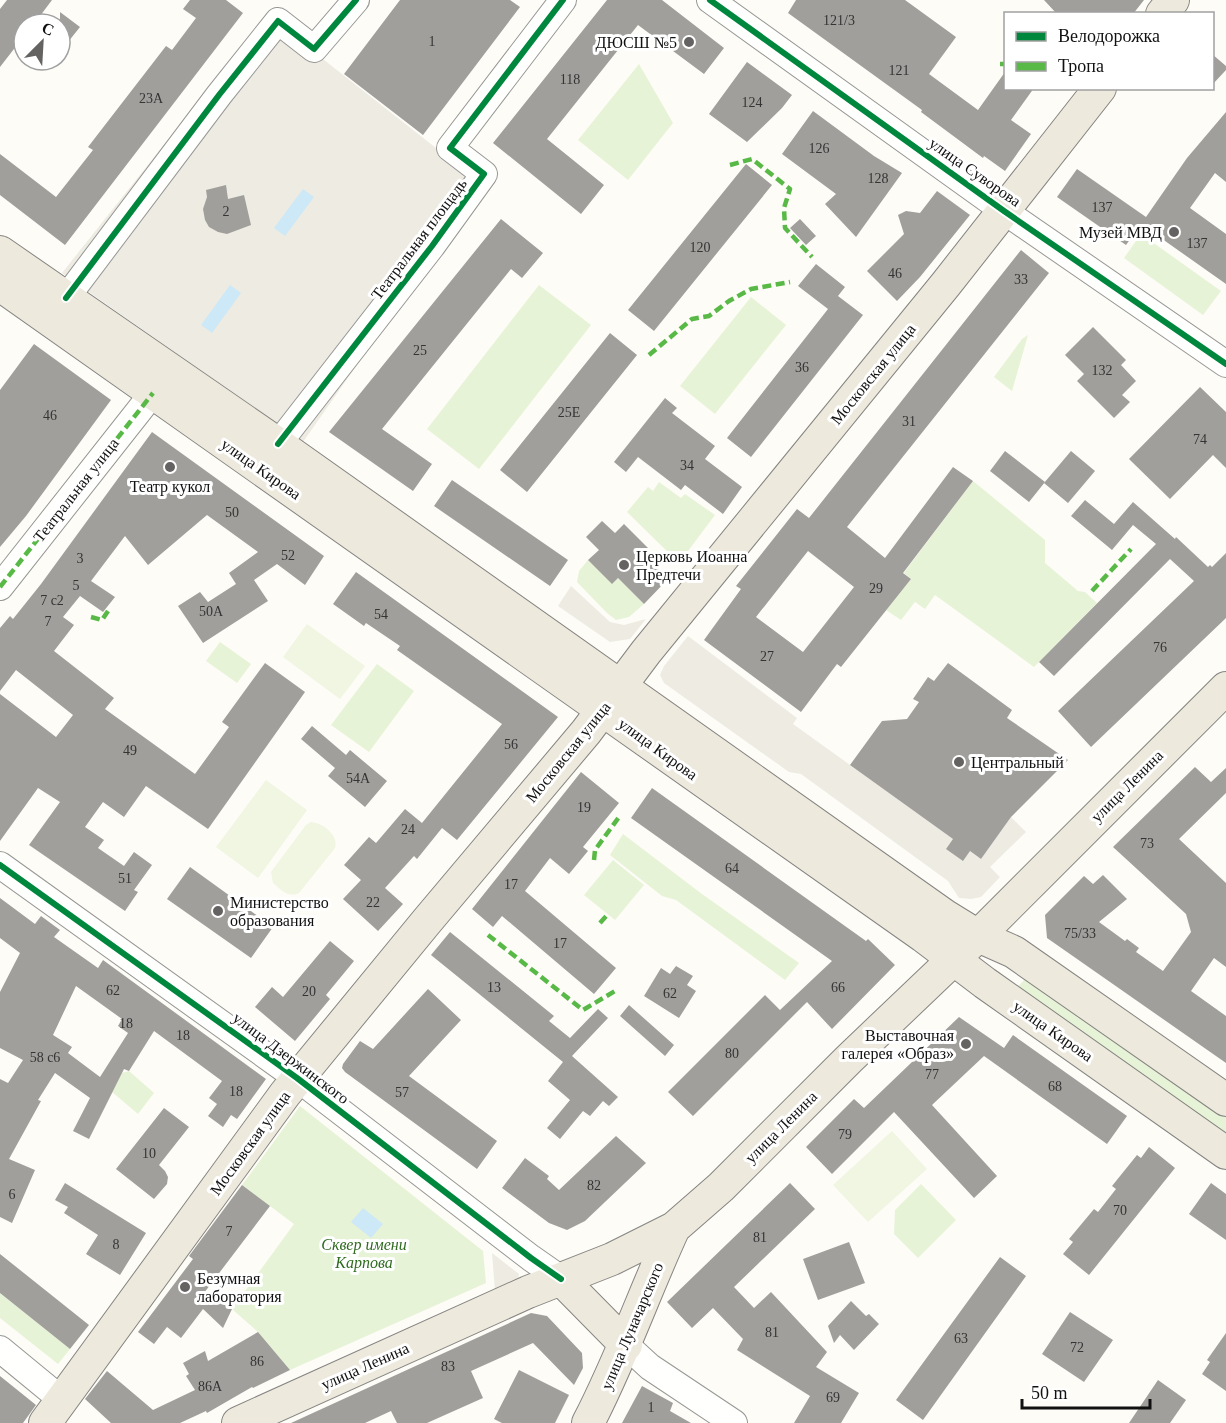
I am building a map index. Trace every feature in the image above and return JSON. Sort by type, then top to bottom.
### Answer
[{"type":"main road","points":[[1164,12],[1173,0]]},
{"type":"main road","name":"Московская улица","points":[[53,1412],[297,1078],[612,698],[1004,211],[1098,90]]},
{"type":"main road","name":"улица Кирова","points":[[0,252],[278,444],[985,983],[1226,1153]]},
{"type":"main road","name":"улица Кирова","points":[[0,285],[153,393],[612,698],[944,915],[978,936],[1014,952],[1226,1100]]},
{"type":"main road","name":"улица Ленина","points":[[238,1423],[561,1279],[612,1259],[674,1228],[721,1187],[849,1059],[978,936],[1226,688]]},
{"type":"main road","name":"улица Луначарского","points":[[588,1423],[626,1345],[646,1288],[674,1228]]},
{"type":"main road","name":"улица Дзержинского","points":[[561,1279],[626,1345]]},
{"type":"street","points":[[66,298],[278,21],[314,48],[356,0]]},
{"type":"street","name":"Театральная площадь","points":[[278,444],[432,246],[484,174],[450,148],[563,0]]},
{"type":"street","name":"улица Суворова","points":[[710,0],[1004,211],[1226,364]]},
{"type":"street","name":"Театральная улица","points":[[0,587],[153,393]]},
{"type":"street","name":"улица Дзержинского","points":[[0,865],[297,1078],[561,1279]]},
{"type":"street","name":"улица Дзержинского","points":[[626,1345],[650,1367],[734,1423]]},
{"type":"street","points":[[0,1349],[53,1412]]},
{"type":"green space","points":[[639,64],[673,123],[628,180],[578,140]]},
{"type":"green space","points":[[1141,234],[1221,291],[1203,315],[1124,258]]},
{"type":"green space","points":[[539,285],[591,325],[479,469],[427,429]]},
{"type":"green space","points":[[751,297],[786,325],[715,414],[680,386]]},
{"type":"green space","points":[[1028,335],[1012,391],[994,377],[1022,339]]},
{"type":"green space","points":[[973,481],[1045,540],[1045,563],[1078,591],[1085,592],[1097,603],[1034,667],[935,595],[925,609],[915,602],[901,620],[886,610],[911,579],[904,573],[906,570]]},
{"type":"green space","points":[[659,482],[681,498],[685,494],[715,515],[679,563],[627,512],[648,487],[653,491]]},
{"type":"green space","points":[[588,560],[613,583],[618,578],[644,604],[629,617],[616,620],[607,613],[577,582],[579,571]]},
{"type":"green space","points":[[307,624],[365,666],[340,699],[283,657]]},
{"type":"green space","points":[[220,642],[251,664],[237,683],[206,661]]},
{"type":"green space","points":[[377,664],[414,691],[369,752],[331,725]]},
{"type":"green space","points":[[266,780],[307,810],[258,878],[216,847]]},
{"type":"green space","points":[[311,822],[329,830],[335,839],[335,848],[299,893],[291,895],[273,883],[271,872],[306,825]]},
{"type":"green space","points":[[623,834],[799,963],[785,980],[676,900],[662,896],[610,855]]},
{"type":"green space","points":[[613,860],[644,885],[615,920],[584,895]]},
{"type":"green space","points":[[1030,973],[1226,1110],[1226,1136],[1016,989]]},
{"type":"green space","points":[[129,1071],[154,1093],[138,1114],[112,1092],[122,1073]]},
{"type":"green space","name":"Сквер имени Карпова","points":[[300,1106],[483,1251],[486,1283],[290,1370],[258,1332],[232,1309],[294,1224],[242,1185]]},
{"type":"green space","points":[[892,1131],[927,1169],[868,1222],[833,1185]]},
{"type":"green space","points":[[921,1184],[956,1220],[918,1258],[894,1234],[895,1210]]},
{"type":"green space","points":[[0,1293],[70,1349],[58,1364],[0,1318]]},
{"type":"shaded area","points":[[267,15],[483,185],[303,442],[62,273]]},
{"type":"shaded area","points":[[571,586],[610,622],[624,625],[646,619],[630,639],[610,642],[558,606]]},
{"type":"shaded area","points":[[688,636],[797,718],[793,724],[981,859],[1011,817],[1026,832],[990,867],[1000,877],[981,897],[959,898],[948,881],[801,774],[789,772],[664,683],[660,675],[664,666]]},
{"type":"shaded area","points":[[492,1253],[519,1274],[518,1279],[495,1291]]},
{"type":"water","points":[[303,189],[314,197],[285,236],[274,228]]},
{"type":"water","points":[[230,285],[241,293],[212,333],[201,325]]},
{"type":"water","points":[[363,1208],[383,1224],[371,1238],[351,1222]]},
{"type":"building","points":[[7,0],[52,0],[43,12],[12,12],[12,52],[0,67],[0,9]]},
{"type":"building","points":[[190,0],[226,0],[243,13],[65,245],[0,195],[0,154],[56,197],[93,150],[88,147],[166,46],[172,50],[196,18],[183,9]]},
{"type":"building","points":[[400,0],[510,0],[520,7],[423,135],[344,74]]},
{"type":"building","points":[[607,0],[662,0],[724,48],[704,74],[638,25],[547,139],[604,185],[581,214],[493,143]]},
{"type":"building","points":[[796,0],[905,0],[956,37],[929,74],[978,110],[1004,73],[1004,90],[1033,90],[1011,120],[1031,134],[1005,171],[984,156],[983,158],[921,112],[922,110],[788,13]]},
{"type":"building","points":[[1044,0],[1144,0],[1135,12],[1055,12]]},
{"type":"building","points":[[72,21],[80,27],[72,37]]},
{"type":"building","points":[[1214,56],[1226,66],[1226,70],[1214,83]]},
{"type":"building","points":[[747,62],[792,95],[747,142],[709,114]]},
{"type":"building","points":[[813,111],[874,156],[902,173],[856,237],[825,204],[836,194],[782,154]]},
{"type":"building","points":[[1226,112],[1226,182],[1215,173],[1190,208],[1226,234],[1226,284],[1141,224],[1126,245],[1057,197],[1077,169],[1146,217],[1187,158]]},
{"type":"building","points":[[746,164],[772,185],[654,331],[628,310]]},
{"type":"building","points":[[226,185],[228,199],[244,195],[251,225],[227,234],[209,227],[203,209],[207,197],[206,190]]},
{"type":"building","points":[[937,191],[970,215],[920,277],[897,301],[867,271],[904,234],[898,215],[906,211],[920,213]]},
{"type":"building","points":[[501,219],[543,253],[522,278],[511,269],[382,429],[432,464],[413,491],[329,432]]},
{"type":"building","points":[[800,219],[816,236],[806,245],[790,228]]},
{"type":"building","points":[[1021,250],[1049,273],[847,527],[885,558],[953,467],[973,481],[903,573],[911,579],[841,667],[837,664],[801,712],[704,640],[741,589],[736,586],[797,509],[809,518]],"holes":[[[808,551],[854,587],[803,652],[756,617]]]},
{"type":"building","points":[[816,264],[845,287],[838,296],[863,315],[751,457],[727,438],[828,309],[798,286]]},
{"type":"building","points":[[1093,327],[1126,360],[1121,365],[1136,381],[1122,395],[1130,402],[1114,418],[1077,381],[1084,374],[1065,355]]},
{"type":"building","points":[[610,333],[637,355],[527,492],[500,470]]},
{"type":"building","points":[[34,344],[111,400],[26,516],[0,547],[0,390]]},
{"type":"building","points":[[1200,387],[1226,412],[1226,468],[1213,455],[1170,499],[1129,459]]},
{"type":"building","points":[[665,398],[677,408],[672,413],[715,446],[705,459],[742,487],[723,514],[685,485],[681,490],[638,457],[626,472],[614,462]]},
{"type":"building","points":[[152,432],[324,556],[305,585],[277,564],[254,580],[268,601],[203,643],[178,606],[200,592],[208,602],[236,584],[229,573],[258,552],[207,515],[148,565],[125,536],[91,581],[115,597],[103,612],[80,596],[63,617],[74,625],[54,651],[114,698],[105,709],[195,774],[229,727],[222,722],[265,663],[305,692],[208,829],[146,786],[124,817],[103,802],[85,827],[104,840],[98,848],[124,866],[134,852],[152,865],[134,890],[138,892],[125,911],[29,845],[60,802],[38,788],[0,841],[0,694],[56,737],[73,715],[16,670],[0,691],[0,628],[10,616],[13,619],[41,584]]},
{"type":"building","points":[[1005,451],[1045,482],[1029,502],[990,471]]},
{"type":"building","points":[[1071,451],[1095,471],[1068,503],[1044,483]]},
{"type":"building","points":[[452,480],[568,560],[550,586],[434,506]]},
{"type":"building","points":[[1085,500],[1114,524],[1133,502],[1208,567],[1210,565],[1212,567],[1226,553],[1226,618],[1091,747],[1058,711],[1194,581],[1170,559],[1054,676],[1039,662],[1156,544],[1133,525],[1112,550],[1071,516]]},
{"type":"building","name":"Церковь Иоанна Предтечи","points":[[602,521],[615,533],[624,524],[648,548],[642,553],[668,579],[644,604],[618,578],[612,584],[588,560],[599,550],[586,537]]},
{"type":"building","points":[[356,572],[558,717],[457,840],[442,828],[417,859],[414,856],[385,888],[403,904],[378,931],[343,899],[361,880],[344,865],[369,837],[376,843],[405,809],[422,823],[502,724],[397,650],[400,646],[366,623],[364,626],[333,604]]},
{"type":"building","name":"Центральный","points":[[948,663],[1012,710],[1007,718],[1068,760],[1011,817],[981,859],[970,851],[963,861],[946,849],[953,839],[850,765],[882,721],[907,719],[919,702],[913,699],[928,677],[934,681]]},
{"type":"building","points":[[312,726],[346,755],[350,750],[387,781],[365,807],[328,776],[335,768],[301,739]]},
{"type":"building","points":[[1195,767],[1211,782],[1226,768],[1226,793],[1179,839],[1226,883],[1226,967],[1214,958],[1191,991],[1226,1016],[1226,1063],[1047,938],[1045,915],[1084,876],[1093,884],[1103,875],[1127,899],[1099,922],[1139,948],[1136,952],[1163,971],[1191,932],[1186,914],[1113,847]]},
{"type":"building","points":[[581,772],[619,803],[583,847],[588,851],[569,874],[550,858],[525,891],[616,968],[594,994],[502,916],[493,927],[472,909]]},
{"type":"building","points":[[652,788],[866,941],[868,939],[895,965],[832,1029],[807,1002],[693,1116],[668,1092],[765,995],[780,1010],[832,961],[631,818]]},
{"type":"building","name":"Министерство образования","points":[[190,867],[273,927],[251,958],[167,899]]},
{"type":"building","points":[[0,898],[35,924],[41,916],[60,930],[54,937],[98,968],[103,960],[266,1079],[237,1119],[231,1115],[223,1127],[208,1116],[217,1104],[209,1098],[222,1081],[154,1031],[129,1071],[124,1069],[89,1139],[73,1131],[90,1098],[55,1073],[38,1100],[41,1101],[9,1159],[35,1170],[12,1223],[0,1217],[0,1079],[8,1083],[23,1060],[0,1048],[0,992],[20,953],[0,938]],"holes":[[[76,986],[122,1019],[118,1026],[128,1033],[100,1077],[68,1053],[72,1047],[53,1035]]]},
{"type":"building","points":[[450,932],[554,1016],[549,1021],[570,1038],[598,1009],[608,1018],[572,1056],[618,1097],[609,1106],[603,1101],[590,1116],[583,1111],[560,1139],[547,1128],[570,1100],[548,1081],[563,1062],[431,955]]},
{"type":"building","points":[[330,941],[354,961],[326,995],[330,999],[295,1041],[255,1007],[272,987],[283,997]]},
{"type":"building","points":[[676,966],[693,976],[687,985],[696,991],[679,1018],[644,996],[661,968],[670,974]]},
{"type":"building","points":[[428,989],[461,1020],[409,1076],[497,1141],[477,1169],[342,1068],[360,1041],[373,1049]]},
{"type":"building","points":[[629,1005],[674,1045],[665,1056],[620,1016]]},
{"type":"building","points":[[959,1017],[1004,1048],[1013,1035],[1127,1116],[1107,1144],[984,1056],[932,1105],[997,1176],[974,1198],[894,1112],[832,1174],[806,1147],[854,1099],[864,1108]]},
{"type":"building","points":[[164,1108],[189,1127],[159,1165],[168,1177],[167,1184],[154,1199],[116,1169]]},
{"type":"building","points":[[616,1136],[646,1163],[585,1221],[567,1230],[549,1223],[502,1188],[525,1158],[549,1176],[547,1179],[559,1190]]},
{"type":"building","points":[[1149,1147],[1175,1168],[1089,1275],[1063,1254],[1073,1242],[1069,1239],[1094,1209],[1098,1212],[1116,1189],[1112,1186],[1137,1155],[1141,1158]]},
{"type":"building","points":[[65,1183],[146,1233],[120,1275],[86,1254],[98,1235],[64,1213],[68,1207],[55,1200]]},
{"type":"building","points":[[790,1183],[815,1209],[734,1287],[754,1308],[771,1292],[827,1352],[816,1367],[859,1393],[841,1423],[794,1423],[810,1396],[737,1350],[743,1339],[713,1308],[692,1328],[667,1302]]},
{"type":"building","points":[[1211,1183],[1226,1194],[1226,1240],[1189,1214]]},
{"type":"building","points":[[242,1185],[270,1206],[204,1293],[232,1309],[223,1328],[203,1309],[181,1338],[167,1327],[154,1344],[138,1332],[193,1259],[189,1256]]},
{"type":"building","points":[[849,1242],[865,1283],[818,1300],[803,1259]]},
{"type":"building","points":[[0,1254],[89,1325],[70,1349],[0,1293]]},
{"type":"building","points":[[1000,1257],[1026,1276],[923,1420],[896,1400]]},
{"type":"building","points":[[851,1301],[866,1316],[869,1314],[879,1324],[854,1350],[840,1335],[834,1343],[828,1326]]},
{"type":"building","points":[[1070,1312],[1113,1340],[1084,1382],[1042,1354]]},
{"type":"building","points":[[531,1313],[547,1316],[582,1353],[583,1368],[574,1385],[533,1343],[471,1371],[483,1398],[427,1423],[397,1423],[391,1411],[365,1423],[291,1423]]},
{"type":"building","points":[[258,1332],[290,1370],[252,1387],[207,1413],[206,1411],[180,1423],[111,1423],[85,1399],[107,1371],[153,1410],[195,1390],[186,1376],[189,1374],[183,1363],[205,1351],[208,1361]]},
{"type":"building","points":[[1226,1333],[1226,1391],[1202,1374],[1210,1362],[1207,1360]]},
{"type":"building","points":[[519,1370],[569,1395],[555,1423],[502,1423],[494,1419]]},
{"type":"building","points":[[0,1376],[36,1405],[23,1423],[0,1423]]},
{"type":"building","points":[[1158,1380],[1186,1400],[1170,1423],[1129,1423]]},
{"type":"building","points":[[642,1386],[673,1403],[670,1411],[691,1423],[622,1423]]},
{"type":"marked path","points":[[730,165],[752,159],[790,189],[784,208],[785,228],[812,257]]},
{"type":"marked path","points":[[649,355],[692,319],[709,316],[729,301],[751,289],[790,282]]},
{"type":"marked path","points":[[0,587],[153,393]]},
{"type":"marked path","points":[[1092,591],[1131,549]]},
{"type":"marked path","points":[[91,617],[102,620],[108,611]]},
{"type":"marked path","points":[[594,860],[595,850],[619,817]]},
{"type":"marked path","points":[[600,923],[608,914]]},
{"type":"marked path","points":[[488,935],[583,1010],[615,991]]},
{"type":"cycle path","points":[[66,298],[219,95],[278,21],[314,49],[356,0]]},
{"type":"cycle path","points":[[278,444],[432,246],[484,174],[450,148],[563,0]]},
{"type":"cycle path","points":[[710,0],[1004,211],[1226,364]]},
{"type":"cycle path","points":[[0,865],[297,1078],[561,1279]]},
{"type":"place","name":"ДЮСШ №5","points":[[689,42]]},
{"type":"place","name":"Музей МВД","points":[[1174,232]]},
{"type":"place","name":"Театр кукол","points":[[170,467]]},
{"type":"place","name":"Церковь Иоанна Предтечи","points":[[624,565]]},
{"type":"place","name":"Центральный","points":[[959,762]]},
{"type":"place","name":"Министерство образования","points":[[218,911]]},
{"type":"place","name":"Выставочная галерея «Образ»","points":[[966,1044]]},
{"type":"place","name":"Безумная лаборатория","points":[[185,1287]]}]
